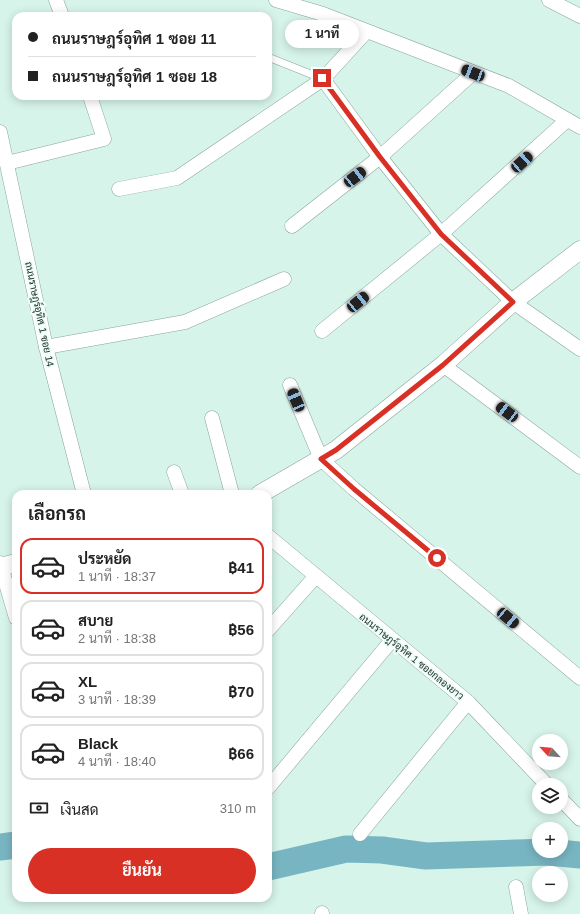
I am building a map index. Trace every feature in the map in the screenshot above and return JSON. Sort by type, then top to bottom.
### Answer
[{"type":"street","points":[[56,0],[60,12]]},
{"type":"street","points":[[276,0],[323,14],[366,32],[509,86],[580,127]]},
{"type":"street","points":[[549,0],[580,16]]},
{"type":"street","points":[[119,189],[177,178],[322,78],[366,32]]},
{"type":"street","points":[[292,226],[380,157],[473,73]]},
{"type":"street","points":[[322,78],[380,157],[441,234],[513,302],[580,349]]},
{"type":"street","points":[[8,163],[104,139],[91,100]]},
{"type":"street","points":[[322,331],[441,234],[567,120]]},
{"type":"street","name":"ถนนราษฎร์อุทิศ 1 ซอย 14","points":[[1,138],[8,163],[46,347],[83,490]]},
{"type":"street","points":[[267,490],[336,450],[443,365],[513,302],[580,250]]},
{"type":"street","points":[[46,347],[185,322],[284,279]]},
{"type":"street","points":[[443,365],[580,467]]},
{"type":"street","points":[[290,385],[321,459],[354,489],[580,678]]},
{"type":"street","points":[[212,418],[231,490]]},
{"type":"street","points":[[174,472],[181,490]]},
{"type":"street","name":"ถนนราษฎร์อุทิศ 1 ซอยกลองยาว","points":[[272,539],[315,577],[468,702],[540,778]]},
{"type":"street","points":[[4,565],[12,600]]},
{"type":"street","points":[[272,625],[315,577]]},
{"type":"street","points":[[272,783],[392,640]]},
{"type":"street","points":[[360,834],[468,702]]},
{"type":"street","points":[[568,806],[580,819]]},
{"type":"street","points":[[516,887],[521,914]]},
{"type":"lane","points":[[272,59],[322,78]]},
{"type":"waterway","points":[[0,847],[12,846]]},
{"type":"waterway","points":[[272,866],[346,849],[382,850],[426,856],[548,852],[580,855]]},
{"type":"route","points":[[322,78],[380,157],[441,234],[513,302],[443,365],[336,450],[321,459],[354,489],[437,558]]}]
